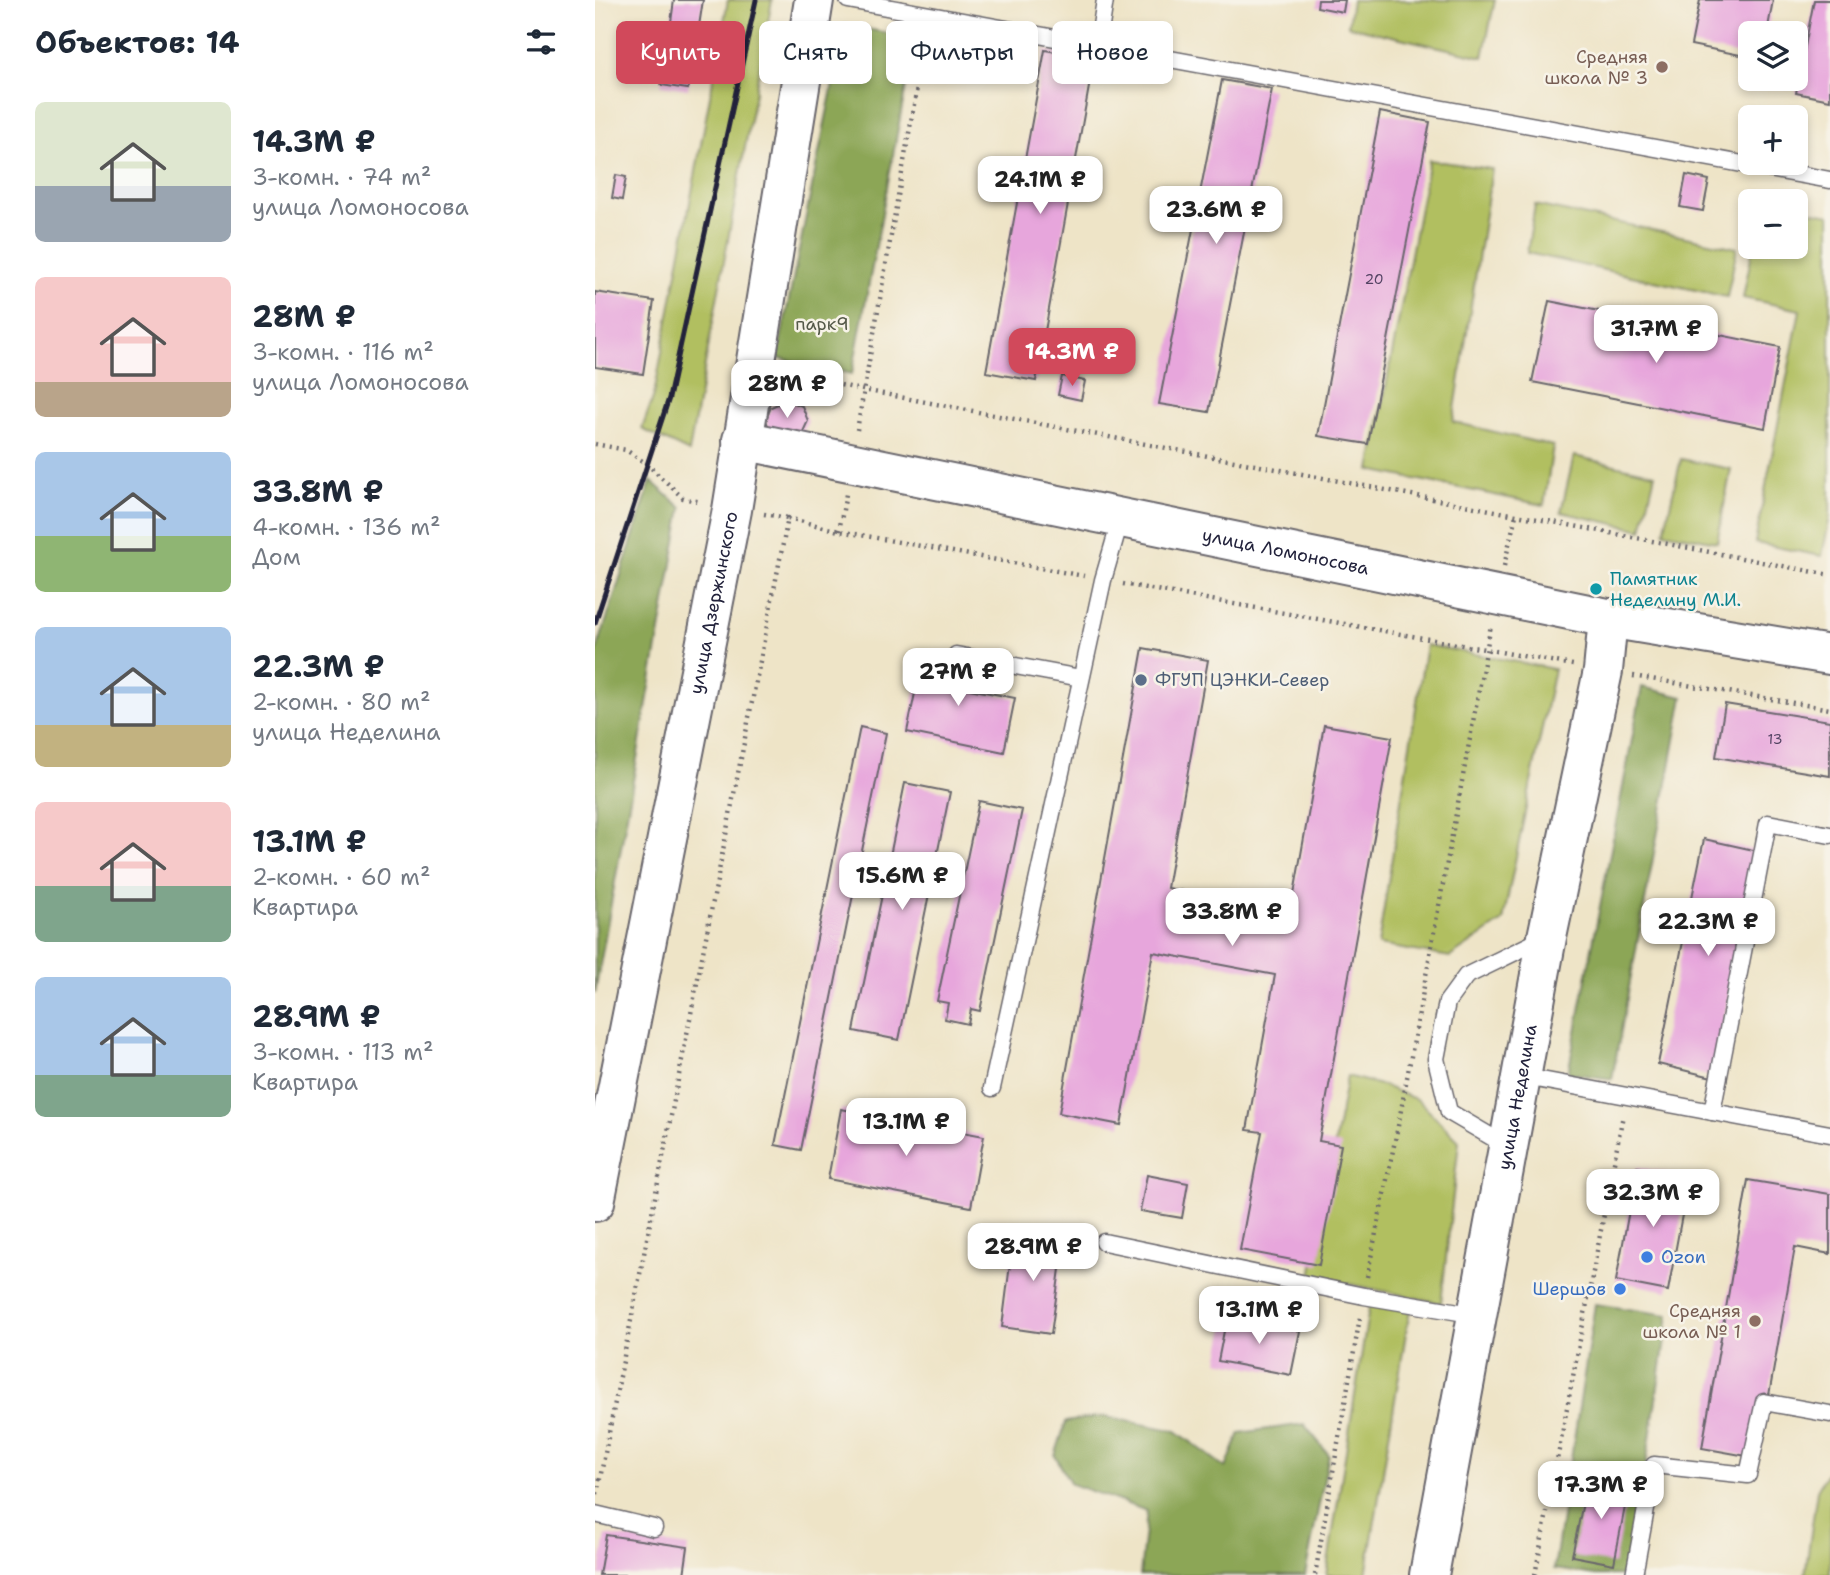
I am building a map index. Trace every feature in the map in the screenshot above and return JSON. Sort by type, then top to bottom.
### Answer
[{"type":"street","name":"улица Дзержинского","points":[[595,1202],[732,510],[814,0]]},
{"type":"street","name":"улица Ломоносова","points":[[742,440],[1608,618],[1830,655]]},
{"type":"street","name":"улица Неделина","points":[[1429,1575],[1520,1076],[1603,671],[1608,618]]},
{"type":"lane","points":[[848,0],[1052,37]]},
{"type":"lane","points":[[1102,21],[1105,0]]},
{"type":"lane","points":[[1173,59],[1830,180]]},
{"type":"lane","points":[[992,1088],[1103,580],[1121,518]]},
{"type":"lane","points":[[956,655],[1081,678]]},
{"type":"lane","points":[[1712,1112],[1768,823],[1830,835]]},
{"type":"lane","points":[[1507,1146],[1449,1112],[1436,1059],[1439,1037],[1447,1002],[1465,976],[1547,937]]},
{"type":"lane","points":[[1520,1076],[1830,1134]]},
{"type":"lane","points":[[1104,1242],[1364,1296],[1477,1315]]},
{"type":"lane","points":[[1634,1575],[1654,1465],[1748,1475],[1764,1402],[1830,1414]]},
{"type":"lane","points":[[595,1514],[654,1528]]},
{"type":"path","points":[[839,531],[930,14]]},
{"type":"path","points":[[754,366],[863,390],[1830,575]]},
{"type":"path","points":[[595,444],[626,450],[647,464],[683,498],[732,510],[788,518],[839,531],[1603,671],[1830,709]]},
{"type":"path","points":[[1315,1575],[1364,1296],[1402,1108],[1497,594],[1516,515]]},
{"type":"path","points":[[595,1502],[788,518]]},
{"type":"path","points":[[1535,1575],[1627,1095]]},
{"type":"green space","points":[[728,0],[772,0],[768,21],[759,21],[759,71],[689,452],[642,429],[654,395],[712,84],[745,84],[745,21],[724,21]]},
{"type":"green space","points":[[1352,0],[1495,0],[1483,57],[1348,26]]},
{"type":"green space","name":"парк9","points":[[872,30],[886,33],[886,84],[906,84],[852,374],[777,358],[833,84],[872,84]]},
{"type":"green space","points":[[1429,160],[1492,169],[1453,422],[1553,446],[1544,505],[1370,470]]},
{"type":"green space","points":[[1535,205],[1737,248],[1727,297],[1527,253]]},
{"type":"green space","points":[[1808,210],[1830,215],[1830,516],[1822,556],[1755,543],[1800,310],[1743,298],[1751,259],[1808,259]]},
{"type":"green space","points":[[1574,456],[1655,474],[1642,530],[1561,512]]},
{"type":"green space","points":[[1681,459],[1731,469],[1717,542],[1664,532]]},
{"type":"green space","points":[[651,481],[682,508],[595,993],[595,656]]},
{"type":"green space","points":[[1426,645],[1554,669],[1503,921],[1450,957],[1378,945]]},
{"type":"green space","points":[[1642,687],[1683,697],[1612,1079],[1568,1073]]},
{"type":"green space","points":[[1347,1076],[1384,1086],[1418,1100],[1459,1141],[1441,1303],[1311,1276]]},
{"type":"green space","points":[[1370,1302],[1410,1309],[1366,1575],[1326,1575]]},
{"type":"green space","points":[[1595,1304],[1669,1315],[1629,1575],[1596,1575],[1554,1569]]},
{"type":"green space","points":[[1102,1416],[1176,1431],[1226,1468],[1240,1433],[1304,1424],[1329,1455],[1305,1575],[1140,1575],[1147,1511],[1071,1484],[1055,1456],[1066,1422]]},
{"type":"green space","points":[[1830,1467],[1830,1575],[1805,1575],[1817,1490]]},
{"type":"building","points":[[674,0],[703,0],[700,21],[671,21]]},
{"type":"building","points":[[1318,0],[1345,0],[1343,12],[1317,7]]},
{"type":"building","points":[[1700,0],[1773,0],[1769,21],[1738,21],[1738,55],[1691,45]]},
{"type":"building","points":[[1814,0],[1830,0],[1830,100],[1796,93],[1808,91],[1808,31]]},
{"type":"building","points":[[1045,50],[1052,51],[1052,84],[1089,84],[1036,381],[986,372]]},
{"type":"building","points":[[1222,80],[1272,89],[1209,412],[1159,404]]},
{"type":"building","points":[[661,84],[689,84],[688,89]]},
{"type":"building","points":[[1380,112],[1430,122],[1368,444],[1318,436]]},
{"type":"building","points":[[616,175],[626,177],[622,200],[612,198]]},
{"type":"building","points":[[1686,175],[1709,180],[1703,211],[1680,207]]},
{"type":"building","points":[[595,292],[654,301],[643,374],[595,367]]},
{"type":"building","points":[[1549,301],[1780,347],[1765,428],[1532,382]]},
{"type":"building","points":[[1062,376],[1085,381],[1081,400],[1058,395]]},
{"type":"building","points":[[787,400],[802,406],[808,421],[801,436],[772,436],[766,420],[771,407]]},
{"type":"building","points":[[1143,648],[1208,660],[1167,888],[1291,911],[1324,725],[1392,737],[1319,1141],[1341,1145],[1319,1265],[1240,1250],[1262,1132],[1247,1130],[1275,975],[1153,952],[1121,1125],[1059,1113]]},
{"type":"building","points":[[923,654],[960,661],[954,686],[1015,698],[1004,752],[907,732]]},
{"type":"building","points":[[1725,704],[1830,721],[1830,776],[1716,757]]},
{"type":"building","points":[[860,727],[886,733],[801,1150],[775,1145]]},
{"type":"building","points":[[905,783],[950,792],[899,1040],[854,1031]]},
{"type":"building","points":[[979,801],[1022,810],[980,1011],[971,1009],[968,1024],[945,1019],[948,1003],[937,1001]]},
{"type":"building","points":[[1704,839],[1758,851],[1712,1077],[1658,1064]]},
{"type":"building","points":[[841,1109],[984,1136],[971,1207],[828,1179]]},
{"type":"building","points":[[1637,1167],[1689,1177],[1668,1291],[1616,1281]]},
{"type":"building","points":[[1147,1175],[1188,1183],[1182,1218],[1140,1211]]},
{"type":"building","points":[[1748,1180],[1830,1194],[1830,1254],[1795,1247],[1758,1458],[1702,1448]]},
{"type":"building","points":[[1014,1233],[1064,1240],[1051,1334],[1002,1327]]},
{"type":"building","points":[[1227,1316],[1300,1331],[1291,1375],[1218,1361]]},
{"type":"building","points":[[1588,1478],[1629,1486],[1614,1564],[1572,1556]]},
{"type":"building","points":[[606,1535],[688,1547],[684,1575],[599,1575]]},
{"type":"railway","points":[[595,623],[669,398],[756,0]]},
{"type":"place","name":"Средняя школа № 3","points":[[1662,67]]},
{"type":"place","name":"Памятник Неделину М.И.","points":[[1596,589]]},
{"type":"place","name":"ФГУП ЦЭНКИ-Север","points":[[1141,680]]},
{"type":"place","name":"Ozon","points":[[1647,1257]]},
{"type":"place","name":"Шершов","points":[[1620,1289]]},
{"type":"place","name":"Средняя школа № 1","points":[[1755,1321]]}]
